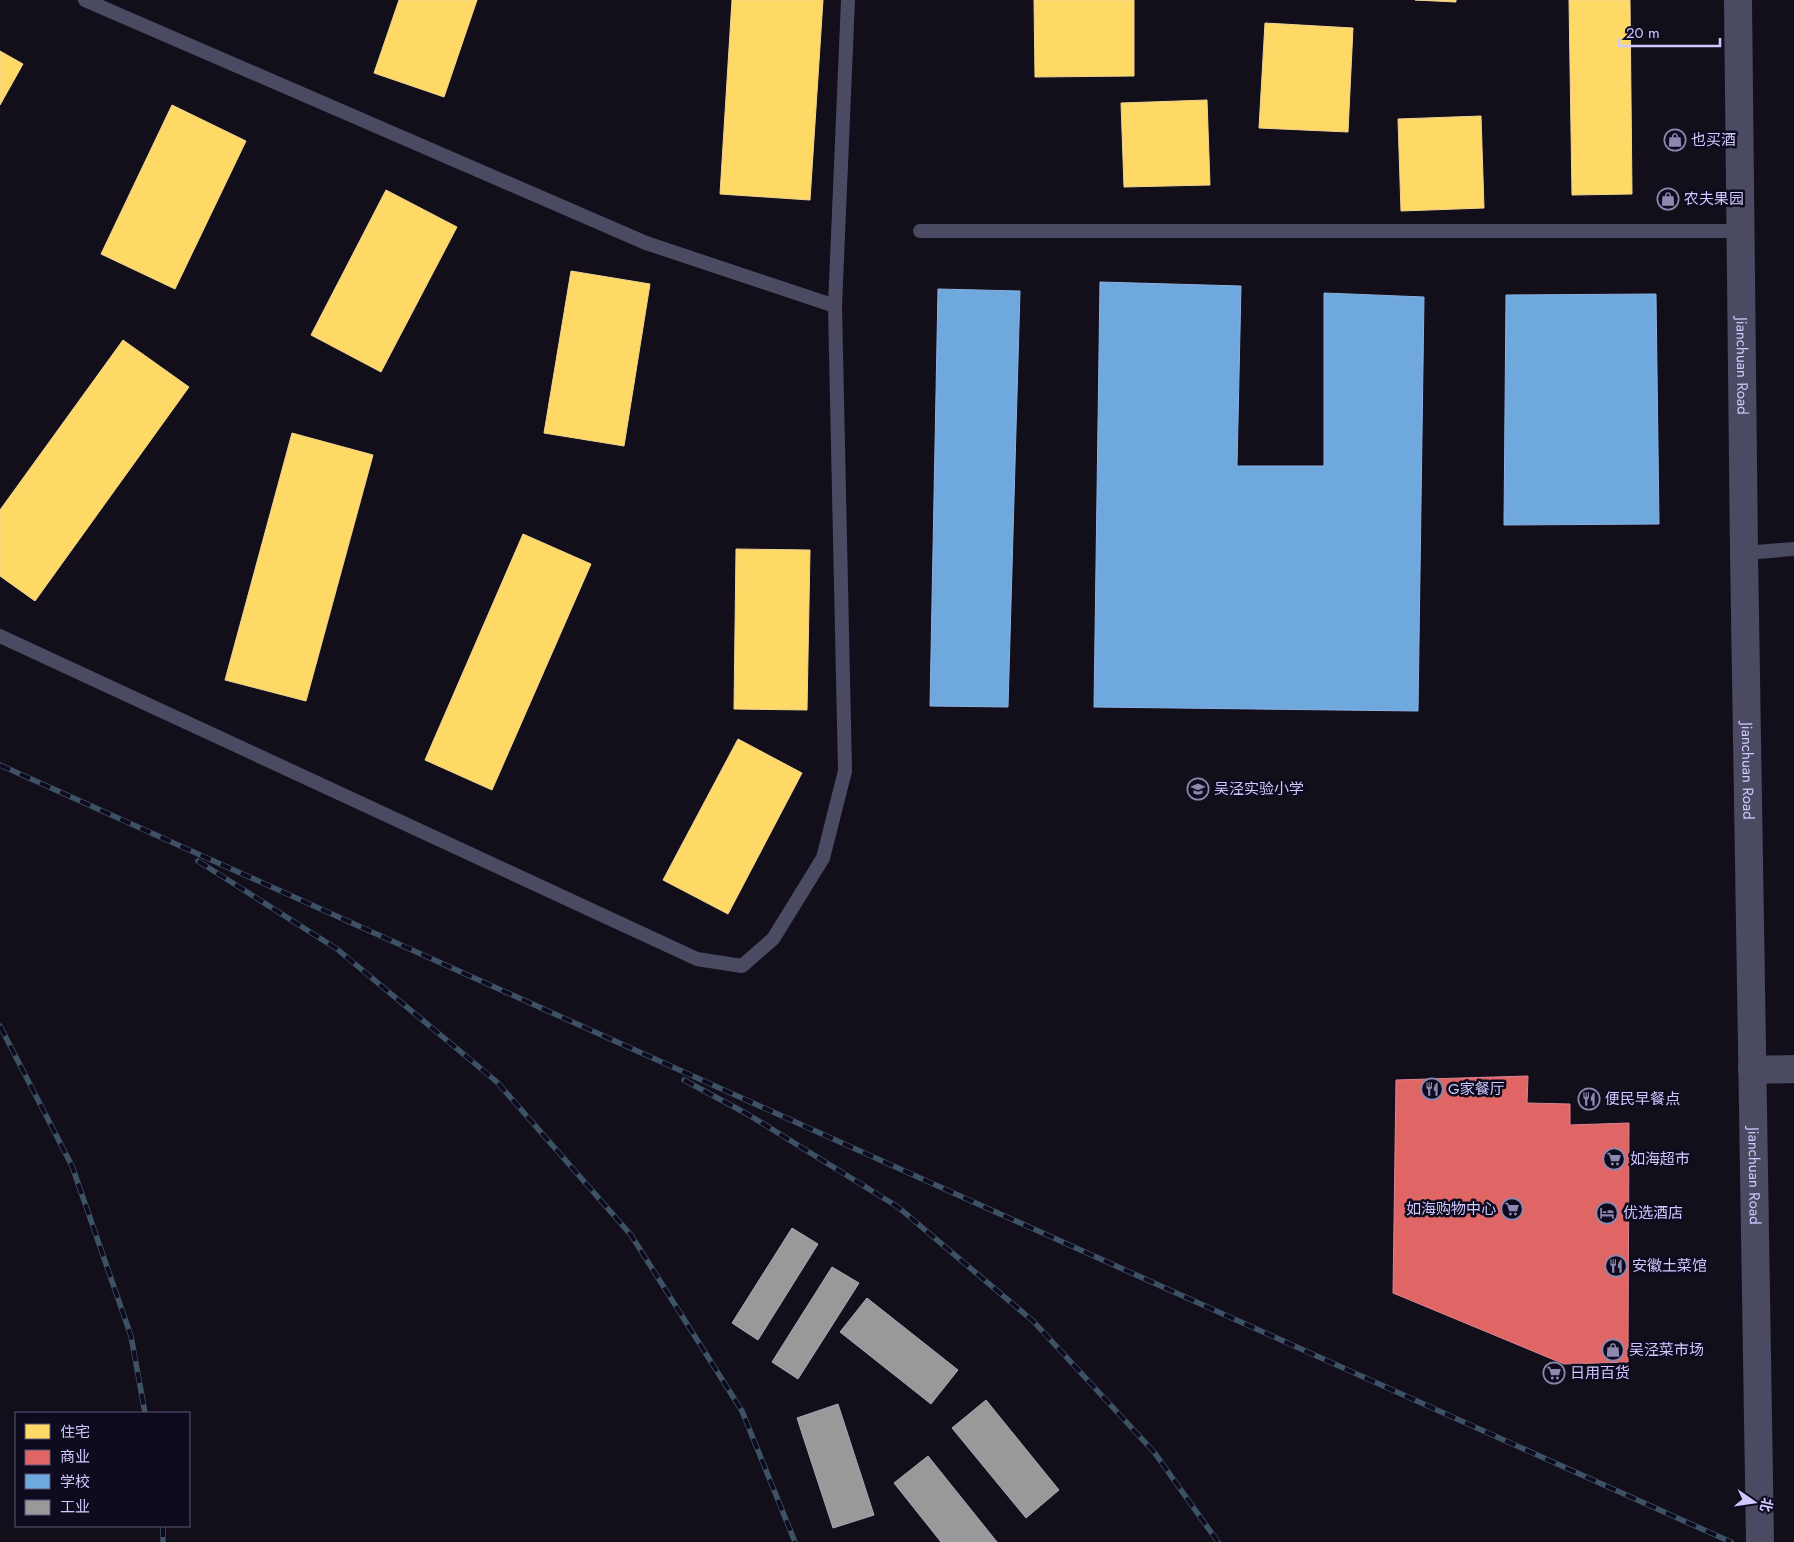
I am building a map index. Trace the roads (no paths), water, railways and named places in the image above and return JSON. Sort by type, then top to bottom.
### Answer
[{"type":"street","name":"Jianchuan Road","points":[[1738,0],[1744,553],[1760,1542]]},
{"type":"street","points":[[1752,1070],[1794,1069]]},
{"type":"lane","points":[[85,0],[646,243],[835,306]]},
{"type":"lane","points":[[0,636],[697,959],[742,966],[773,939],[823,858],[845,770],[835,306],[848,0]]},
{"type":"lane","points":[[920,231],[1742,231]]},
{"type":"lane","points":[[1744,553],[1794,549]]},
{"type":"railway","points":[[0,765],[1731,1542]]},
{"type":"railway","points":[[198,861],[337,949],[497,1082],[631,1235],[742,1411],[795,1542]]},
{"type":"railway","points":[[0,1026],[72,1166],[131,1336],[145,1412]]},
{"type":"railway","points":[[684,1080],[749,1115],[898,1207],[1033,1321],[1154,1452],[1218,1542]]},
{"type":"railway","points":[[163,1527],[163,1542]]},
{"type":"place","name":"也买酒","points":[[1675,140]]},
{"type":"place","name":"农夫果园","points":[[1668,199]]},
{"type":"place","name":"吴泾实验小学","points":[[1198,789]]},
{"type":"place","name":"G家餐厅","points":[[1432,1089]]},
{"type":"place","name":"便民早餐点","points":[[1589,1099]]},
{"type":"place","name":"如海超市","points":[[1614,1159]]},
{"type":"place","name":"如海购物中心","points":[[1512,1209]]},
{"type":"place","name":"优选酒店","points":[[1607,1213]]},
{"type":"place","name":"安徽土菜馆","points":[[1616,1266]]},
{"type":"place","name":"吴泾菜市场","points":[[1613,1350]]},
{"type":"place","name":"日用百货","points":[[1554,1373]]}]
